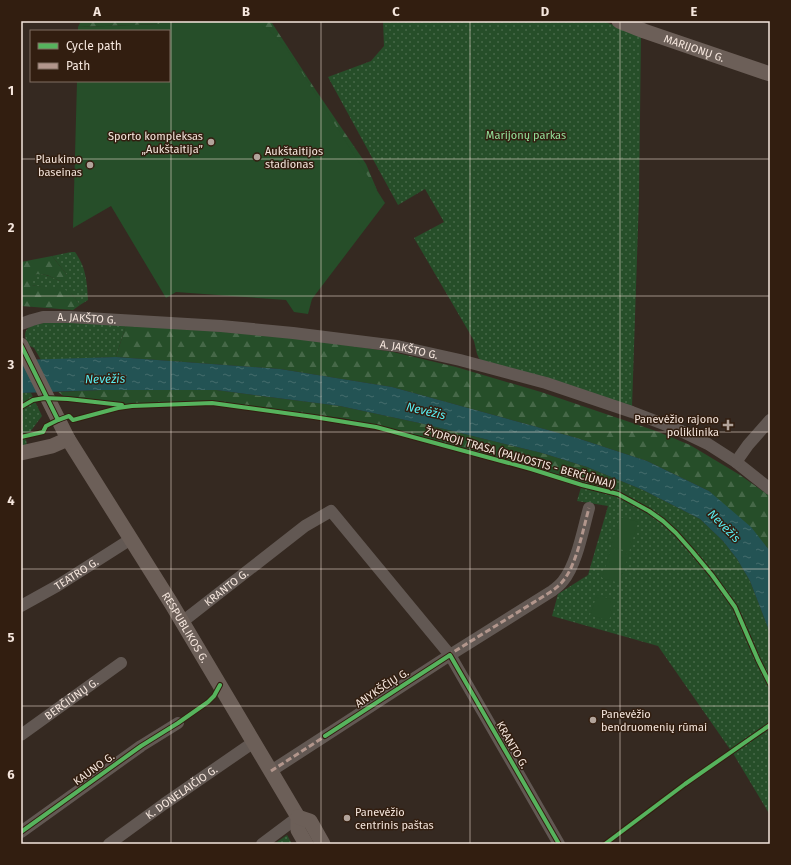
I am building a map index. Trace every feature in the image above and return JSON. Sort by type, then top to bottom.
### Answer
[{"type":"main road","name":"MARIJONŲ G.","points":[[619,21],[770,74]]},
{"type":"main road","name":"RESPUBLIKOS G.","points":[[23,349],[68,439],[182,622],[298,817],[298,830],[306,844]]},
{"type":"main road","points":[[21,452],[52,446],[68,439]]},
{"type":"main road","name":"RESPUBLIKOS G.","points":[[298,817],[310,821],[324,844]]},
{"type":"street","name":"A. JAKŠTO G.","points":[[21,324],[42,317],[92,318],[221,326],[286,332],[397,346],[460,360],[546,383],[632,412],[679,430],[708,444],[736,462],[770,489]]},
{"type":"street","points":[[736,462],[748,445],[770,420]]},
{"type":"street","name":"ANYKŠČIŲ G.","points":[[271,771],[552,591],[564,580],[571,568],[577,553],[589,508]]},
{"type":"street","name":"KRANTO G.","points":[[182,622],[305,526],[331,510],[450,655],[558,844]]},
{"type":"street","name":"TEATRO G.","points":[[22,606],[57,586],[131,539]]},
{"type":"street","name":"BERČIŪNŲ G.","points":[[21,735],[122,663]]},
{"type":"street","name":"KAUNO G.","points":[[21,832],[141,746],[178,723]]},
{"type":"street","name":"K. DONELAIČIO G.","points":[[109,844],[254,742]]},
{"type":"street","points":[[262,844],[298,817]]},
{"type":"green space","points":[[81,21],[160,21],[160,24],[78,27]]},
{"type":"green space","name":"Sporto kompleksas „Aukštaitija”","points":[[160,21],[172,21],[172,23],[204,21],[254,21],[267,29],[285,46],[385,203],[312,299],[308,314],[294,312],[286,300],[176,292],[166,298],[111,206],[73,228],[77,82],[170,82],[170,30],[78,30],[78,27],[159,24]]},
{"type":"green space","points":[[238,21],[266,21],[272,23],[366,164],[377,190],[374,190]]},
{"type":"green space","name":"Marijonų parkas","points":[[383,21],[603,21],[641,36],[639,198],[632,407],[480,360],[474,341],[414,238],[444,222],[425,189],[398,205],[328,77],[371,61],[384,46]]},
{"type":"green space","points":[[75,252],[84,269],[88,300],[80,305],[72,294],[32,285],[32,276],[39,274],[46,275],[60,281],[67,275],[52,256]]},
{"type":"green space","points":[[52,256],[67,275],[67,280],[60,281],[47,275],[37,274],[32,277],[32,285],[62,288],[72,294],[80,305],[73,310],[21,306],[21,262]]},
{"type":"green space","points":[[51,322],[126,325],[116,357],[41,360],[34,348],[28,345],[25,333],[27,329],[34,325]]},
{"type":"green space","points":[[126,325],[192,329],[312,340],[393,352],[456,367],[541,392],[656,431],[690,445],[740,475],[770,496],[770,551],[709,491],[647,461],[577,438],[392,387],[280,369],[116,357]]},
{"type":"green space","points":[[101,390],[216,390],[340,406],[424,424],[542,453],[587,467],[583,482],[401,431],[342,418],[212,403],[132,406],[68,399],[58,392]]},
{"type":"green space","points":[[21,393],[31,393],[42,416],[30,432],[25,434],[27,445],[21,446]]},
{"type":"green space","points":[[587,467],[643,490],[700,519],[723,541],[737,559],[750,581],[770,633],[770,815],[734,755],[658,646],[552,616],[558,594],[588,575],[608,506],[577,501]]},
{"type":"green space","points":[[620,517],[638,522],[629,552],[611,546]]},
{"type":"green space","points":[[611,548],[629,554],[620,583],[602,578]]},
{"type":"green space","points":[[597,595],[615,600],[609,621],[590,615]]},
{"type":"green space","points":[[287,835],[292,844],[274,844]]},
{"type":"water","name":"Nevėžis","points":[[116,357],[280,369],[392,387],[577,438],[647,461],[709,491],[751,527],[770,551],[770,633],[750,581],[737,559],[723,541],[700,519],[643,490],[587,467],[542,453],[424,424],[340,406],[216,390],[101,390],[21,393],[21,360]]},
{"type":"marked path","points":[[447,656],[561,584],[568,574],[576,556],[589,508]]},
{"type":"marked path","points":[[271,771],[327,735]]},
{"type":"cycle path","points":[[21,345],[58,420]]},
{"type":"cycle path","points":[[21,407],[33,400],[44,398],[122,405]]},
{"type":"cycle path","name":"ŽYDROJI TRASA (PAJUOSTIS - BERČIŪNAI)","points":[[21,437],[43,432],[46,426],[69,416],[73,420],[118,408],[132,406],[212,403],[376,427],[618,494],[649,511],[663,521],[676,533],[712,575],[735,607],[770,684]]},
{"type":"cycle path","points":[[325,736],[450,655],[559,844]]},
{"type":"cycle path","points":[[21,832],[141,746],[208,702],[214,696],[220,685]]},
{"type":"cycle path","points":[[605,844],[685,784],[770,725]]},
{"type":"place","name":"Sporto kompleksas „Aukštaitija”","points":[[211,142]]},
{"type":"place","name":"Aukštaitijos stadionas","points":[[257,157]]},
{"type":"place","name":"Plaukimo baseinas","points":[[90,165]]},
{"type":"place","name":"Panevėžio rajono poliklinika","points":[[728,425]]},
{"type":"place","name":"Panevėžio bendruomenių rūmai","points":[[593,720]]},
{"type":"place","name":"Panevėžio centrinis paštas","points":[[347,818]]}]
